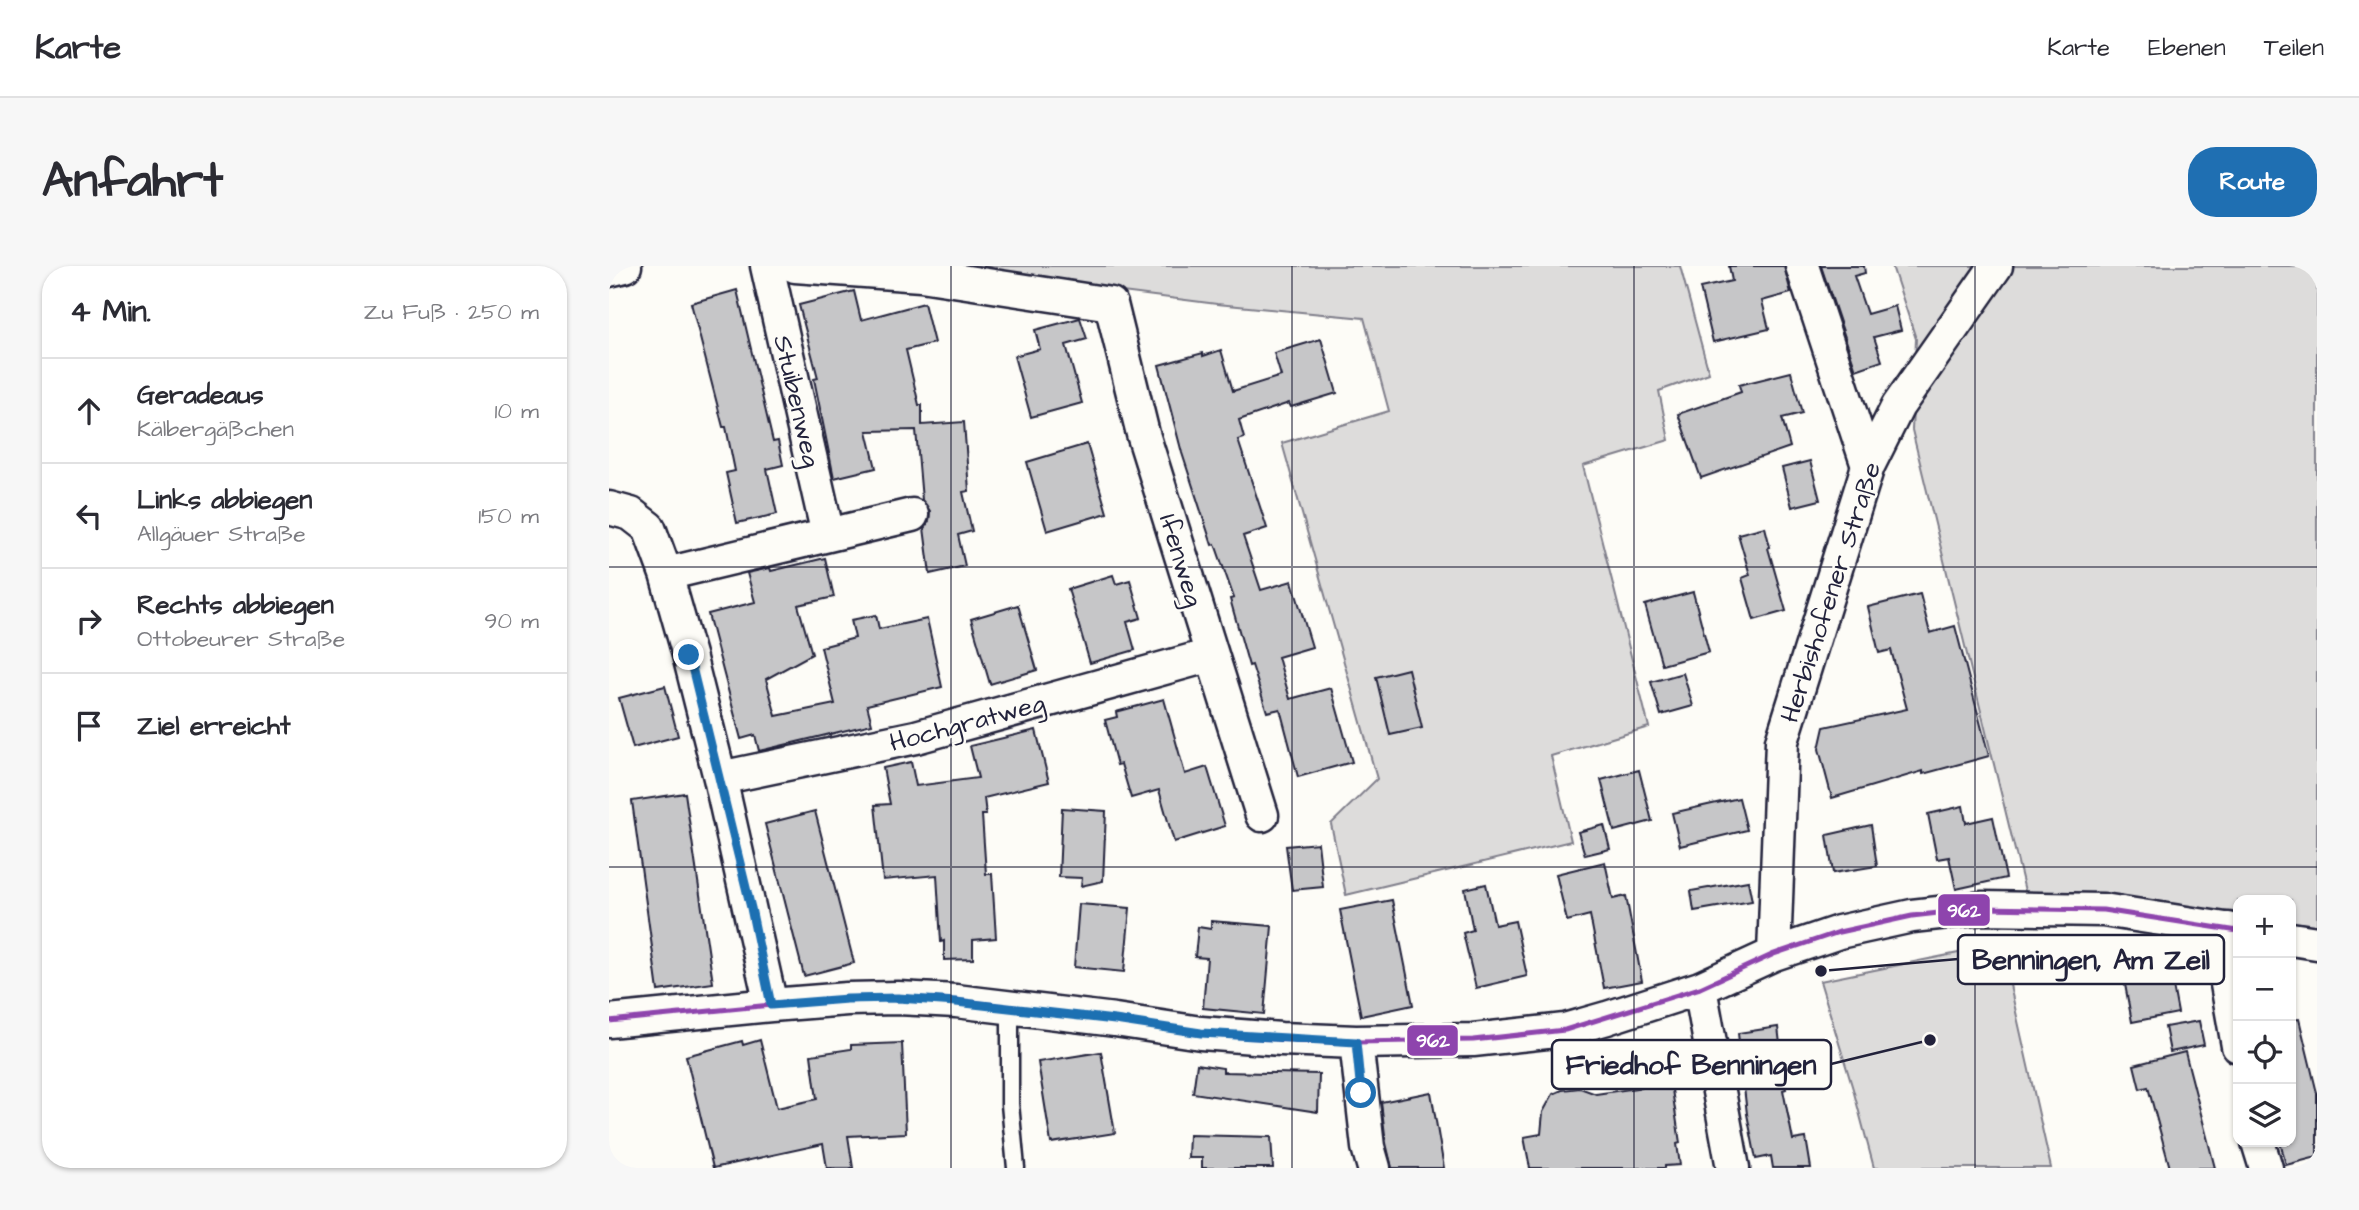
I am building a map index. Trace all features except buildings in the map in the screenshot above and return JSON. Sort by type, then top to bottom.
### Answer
[{"type":"street","points":[[609,270],[625,266]]},
{"type":"street","name":"Stuibenweg","points":[[767,266],[828,535]]},
{"type":"street","name":"Ifenweg","points":[[795,266],[921,275],[1111,304],[1143,434],[1262,815]]},
{"type":"street","points":[[1803,266],[1868,466]]},
{"type":"street","name":"Herbishofener Straße","points":[[1774,954],[1782,741],[1868,466],[1898,406],[1996,266]]},
{"type":"street","points":[[609,508],[631,514],[649,528],[666,574],[720,778],[771,1005]]},
{"type":"street","points":[[666,574],[912,515]]},
{"type":"street","name":"Hochgratweg","points":[[720,778],[916,737],[1212,655]]},
{"type":"street","points":[[609,1021],[771,1005],[898,998],[1010,1007],[1201,1033],[1356,1042],[1473,1040],[1565,1030],[1700,988],[1774,954],[1875,922],[1983,908],[2103,910],[2233,930],[2225,972],[2234,1021]]},
{"type":"street","points":[[2296,940],[2317,943]]},
{"type":"street","points":[[1700,988],[1733,1168]]},
{"type":"street","points":[[1356,1042],[1374,1168]]},
{"type":"street","points":[[2260,1147],[2266,1168]]},
{"type":"lane","points":[[1010,1007],[1010,1104],[1016,1168]]},
{"type":"shaded area","points":[[979,266],[1680,266],[1709,373],[1659,391],[1669,440],[1583,466],[1649,727],[1551,756],[1571,841],[1346,895],[1331,824],[1377,779],[1282,443],[1389,411],[1364,318],[1217,304],[981,274]]},
{"type":"shaded area","points":[[1892,266],[1981,266],[1915,360],[1916,339]]},
{"type":"shaded area","points":[[2013,266],[2317,266],[2317,931],[2296,927],[2296,895],[2233,895],[2233,916],[2026,895],[1912,430],[1913,409]]},
{"type":"shaded area","points":[[2003,944],[2051,1168],[1874,1168],[1820,981]]},
{"type":"transit line","name":"962","points":[[609,1021],[771,1005],[898,998],[956,1001],[1201,1033],[1281,1039],[1356,1042],[1473,1040],[1565,1030],[1700,988],[1774,954],[1839,932],[1912,916],[1983,908],[2103,910],[2233,930]]},
{"type":"place","name":"Benningen, Am Zeil","points":[[1821,971]]},
{"type":"place","name":"Friedhof Benningen","points":[[1930,1040]]},
{"type":"route","points":[[689,655],[751,908],[771,1005],[898,998],[1115,1020],[1201,1033],[1356,1042],[1361,1093]]}]
